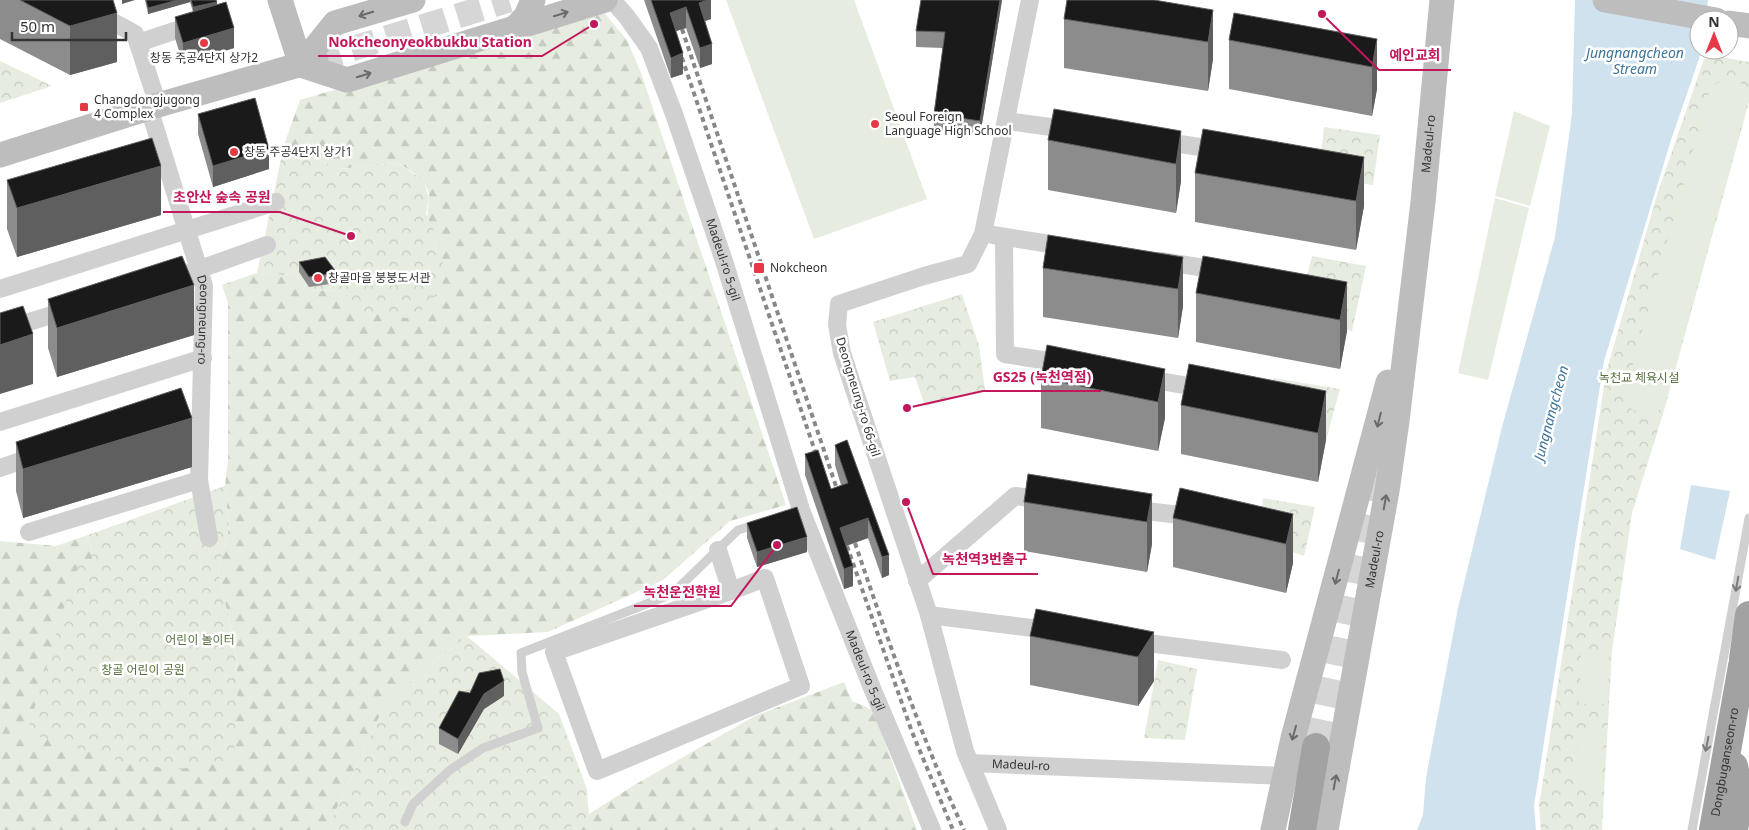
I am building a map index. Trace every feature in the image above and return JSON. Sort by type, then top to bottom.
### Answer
[{"type":"highway","name":"Dongbuganseon-ro","points":[[1713,830],[1745,654],[1749,615]]},
{"type":"highway","points":[[1728,743],[1740,793],[1734,830]]},
{"type":"highway","points":[[1302,830],[1316,747]]},
{"type":"main road","points":[[280,0],[309,62],[348,80],[605,0]]},
{"type":"main road","points":[[0,155],[153,106],[309,62],[335,24],[412,0]]},
{"type":"main road","points":[[516,27],[526,16],[533,0]]},
{"type":"main road","name":"Madeul-ro","points":[[1326,830],[1387,491],[1423,202],[1442,0]]},
{"type":"main road","points":[[1605,0],[1689,15]]},
{"type":"main road","name":"Madeul-ro","points":[[1273,830],[1283,776],[1360,495],[1412,288]]},
{"type":"main road","points":[[1319,643],[1330,632],[1337,630],[1348,631],[1358,642],[1358,658]]},
{"type":"street","points":[[73,0],[135,34],[138,43],[195,24]]},
{"type":"street","name":"Madeul-ro 5-gil","points":[[612,0],[627,17],[649,48],[674,114],[763,384],[796,511],[932,830]]},
{"type":"street","name":"Deongneung-ro 66-gil","points":[[998,830],[970,764],[929,615],[842,353],[837,325],[839,304],[924,276],[968,264],[983,234],[1030,0]]},
{"type":"street","name":"Deongneung-ro","points":[[138,43],[153,106],[204,286],[199,480],[209,538]]},
{"type":"street","points":[[1007,121],[1086,132]]},
{"type":"street","points":[[1145,140],[1243,153]]},
{"type":"street","points":[[0,289],[276,202]]},
{"type":"street","points":[[983,234],[1083,249]]},
{"type":"street","points":[[1004,237],[1005,354],[1082,367]]},
{"type":"street","points":[[171,279],[267,245]]},
{"type":"street","points":[[1142,258],[1240,273]]},
{"type":"street","points":[[0,331],[86,305]]},
{"type":"street","points":[[0,422],[203,358]]},
{"type":"street","points":[[1121,374],[1228,393]]},
{"type":"street","points":[[182,409],[201,403]]},
{"type":"street","points":[[0,468],[55,450]]},
{"type":"street","points":[[29,532],[199,480]]},
{"type":"street","points":[[917,581],[1015,496],[1064,501]]},
{"type":"street","points":[[1114,507],[1213,519]]},
{"type":"street","points":[[718,550],[732,591]]},
{"type":"street","points":[[765,578],[801,686],[597,771],[554,652],[732,591],[765,578]]},
{"type":"street","points":[[929,615],[1076,634]]},
{"type":"street","points":[[1115,639],[1282,660]]},
{"type":"street","name":"Madeul-ro","points":[[970,764],[1283,776]]},
{"type":"lane","points":[[1692,830],[1749,518]]},
{"type":"lane","points":[[405,822],[413,804],[450,770],[483,748],[538,728],[522,672],[521,653],[672,594],[738,530],[765,521]]},
{"type":"green space","points":[[726,0],[854,0],[927,199],[814,239]]},
{"type":"green space","points":[[602,10],[627,40],[641,73],[786,505],[730,521],[663,580],[548,632],[467,636],[408,683],[383,709],[327,830],[0,830],[0,541],[56,546],[88,535],[93,560],[80,562],[238,680],[234,642],[218,571],[229,527],[225,486],[228,460],[228,303],[222,285],[257,273],[284,275],[295,273],[307,291],[339,291],[350,298],[362,312],[430,227],[428,217],[429,193],[427,187],[420,178],[398,163],[339,169],[284,145],[300,100]]},
{"type":"green space","name":"녹천교 체육시설","points":[[1704,60],[1749,62],[1749,102],[1663,414],[1632,513],[1612,651],[1602,830],[1541,830],[1539,806],[1606,373],[1657,195]]},
{"type":"green space","points":[[0,61],[52,86],[0,103]]},
{"type":"green space","points":[[1729,79],[1743,85],[1748,100],[1664,406],[1656,412],[1646,414],[1636,412],[1628,406],[1625,392],[1710,90],[1716,83]]},
{"type":"green space","points":[[1514,111],[1550,126],[1530,206],[1495,196]]},
{"type":"green space","points":[[1324,127],[1380,135],[1373,185],[1318,177]]},
{"type":"green space","points":[[284,145],[339,169],[398,163],[424,181],[429,198],[426,214],[441,246],[443,267],[437,293],[414,319],[361,312],[349,298],[338,291],[307,291],[295,273],[284,275],[257,273]]},
{"type":"green space","points":[[1495,198],[1529,208],[1488,380],[1458,373]]},
{"type":"green space","points":[[1312,256],[1366,266],[1352,331],[1295,323]]},
{"type":"green space","points":[[962,294],[979,346],[985,390],[925,406],[915,377],[890,381],[873,322]]},
{"type":"green space","points":[[1273,378],[1340,389],[1326,440],[1277,420]]},
{"type":"green space","name":"창골 어린이 공원","points":[[225,486],[229,527],[218,571],[234,642],[238,680],[234,759],[176,770],[123,762],[27,733],[69,591],[80,561],[93,560],[88,535]]},
{"type":"green space","points":[[1263,498],[1315,507],[1304,556],[1260,541]]},
{"type":"green space","points":[[467,636],[559,714],[587,789],[589,816],[564,830],[327,830],[383,709],[408,683]]},
{"type":"green space","points":[[1581,650],[1609,650],[1608,704],[1579,704]]},
{"type":"green space","points":[[1158,660],[1197,669],[1185,740],[1144,738]]},
{"type":"green space","points":[[844,682],[852,701],[873,710],[917,830],[564,830],[636,784],[755,716]]},
{"type":"green space","points":[[1578,732],[1604,732],[1602,784],[1576,783]]},
{"type":"water","name":"Jungnangcheon Stream","points":[[1575,0],[1708,0],[1707,10],[1689,10],[1689,60],[1699,60],[1671,140],[1604,361],[1534,806],[1536,830],[1417,830],[1423,815],[1426,778],[1458,608],[1502,427],[1555,237],[1572,114]]},
{"type":"water","points":[[1691,485],[1730,491],[1715,560],[1680,549]]},
{"type":"building","points":[[20,0],[113,0],[117,13],[70,26]]},
{"type":"building","points":[[146,0],[178,0],[148,8]]},
{"type":"building","points":[[191,0],[216,0],[217,2],[193,7]]},
{"type":"building","points":[[651,0],[708,0],[699,3],[712,44],[700,48],[686,7],[670,13],[683,53],[671,58]]},
{"type":"building","points":[[921,0],[1000,0],[980,121],[934,114],[945,32],[916,31]]},
{"type":"building","points":[[1067,0],[1154,0],[1213,10],[1208,42],[1064,19]]},
{"type":"building","points":[[226,2],[234,28],[183,43],[175,17]]},
{"type":"building","points":[[1234,13],[1377,39],[1372,67],[1229,40]]},
{"type":"building","points":[[255,98],[269,149],[213,166],[198,114]]},
{"type":"building","points":[[1054,109],[1181,131],[1176,164],[1048,140]]},
{"type":"building","points":[[1203,129],[1364,157],[1356,201],[1195,173]]},
{"type":"building","points":[[152,138],[161,166],[17,208],[7,180]]},
{"type":"building","points":[[1048,235],[1183,257],[1178,289],[1043,268]]},
{"type":"building","points":[[182,256],[194,285],[57,328],[48,299]]},
{"type":"building","points":[[1203,256],[1347,282],[1340,320],[1196,293]]},
{"type":"building","points":[[325,257],[337,273],[309,277],[299,262]]},
{"type":"building","points":[[23,306],[33,334],[0,345],[0,313]]},
{"type":"building","points":[[1047,345],[1165,369],[1158,402],[1041,378]]},
{"type":"building","points":[[1189,364],[1326,391],[1318,433],[1181,405]]},
{"type":"building","points":[[181,388],[192,418],[23,469],[16,442]]},
{"type":"building","points":[[847,440],[889,555],[882,557],[868,518],[840,528],[853,566],[844,569],[805,454],[818,450],[831,489],[848,483],[835,445]]},
{"type":"building","points":[[1028,474],[1152,494],[1147,522],[1024,502]]},
{"type":"building","points":[[1180,488],[1293,514],[1286,544],[1173,518]]},
{"type":"building","points":[[797,507],[807,537],[757,552],[747,523]]},
{"type":"building","points":[[1036,609],[1154,632],[1138,657],[1030,636]]},
{"type":"building","points":[[500,669],[504,681],[484,694],[458,739],[439,728],[459,691],[470,693],[479,673]]},
{"type":"tunnel","points":[[316,60],[509,0]]},
{"type":"tunnel","points":[[1316,747],[1357,553],[1386,438]]},
{"type":"railway","points":[[682,29],[841,501]]},
{"type":"railway","points":[[679,49],[819,463]]},
{"type":"railway","points":[[855,543],[919,724],[964,830]]},
{"type":"railway","points":[[847,546],[912,732],[953,830]]},
{"type":"place","name":"예인교회","points":[[1322,14]]},
{"type":"place","name":"Nokcheonyeokbukbu Station","points":[[594,24]]},
{"type":"place","name":"창동 주공4단지 상가2","points":[[204,43]]},
{"type":"place","name":"Changdongjugong 4 Complex","points":[[84,107]]},
{"type":"place","name":"Seoul Foreign Language High School","points":[[875,124]]},
{"type":"place","name":"창동 주공4단지 상가1","points":[[234,152]]},
{"type":"place","name":"초안산 숲속 공원","points":[[351,236]]},
{"type":"place","name":"Nokcheon","points":[[759,268]]},
{"type":"place","name":"창골마을 붕붕도서관","points":[[318,278]]},
{"type":"place","name":"GS25 (녹천역점)","points":[[907,408]]},
{"type":"place","name":"녹천역3번출구","points":[[906,502]]},
{"type":"place","name":"녹천운전학원","points":[[777,545]]},
{"type":"water label","name":"Jungnangcheon","points":[[1551,413]]},
{"type":"park label","name":"어린이 놀이터","points":[[200,640]]}]
